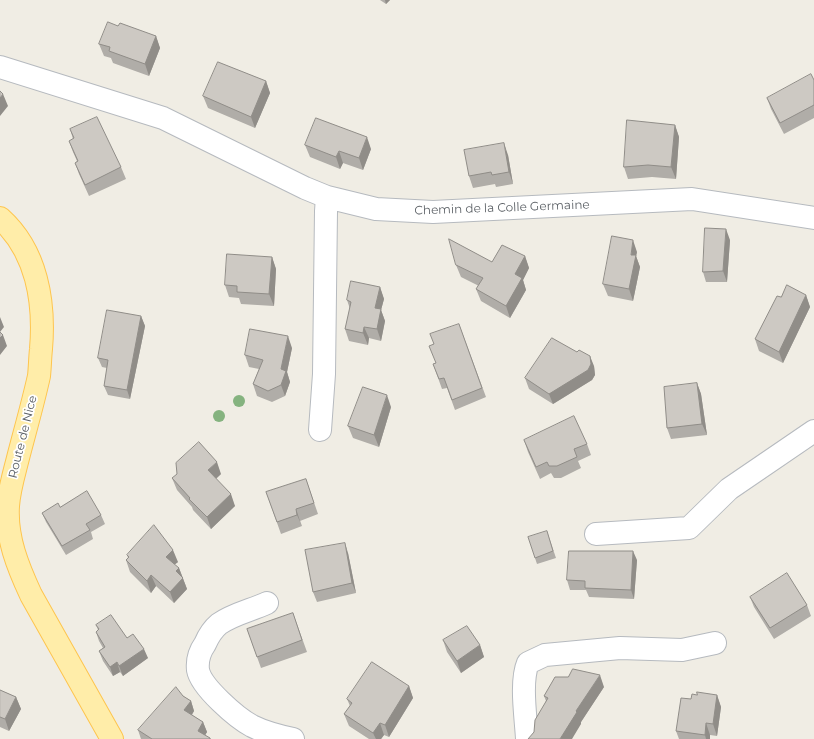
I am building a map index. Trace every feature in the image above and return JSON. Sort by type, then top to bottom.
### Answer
[{"type":"main road","name":"Route de Nice","points":[[0,218],[18,236],[34,269],[39,290],[42,333],[39,374],[12,481],[8,505],[9,529],[12,547],[20,572],[31,596],[112,739]]},
{"type":"street","name":"Chemin de la Colle Germaine","points":[[0,67],[163,118],[305,188],[327,197],[376,209],[433,212],[692,198],[814,218]]},
{"type":"street","points":[[320,430],[324,374],[327,197]]},
{"type":"street","points":[[596,534],[689,528],[729,489],[814,431]]},
{"type":"street","points":[[267,603],[219,624],[209,636],[202,649],[198,660],[198,670],[203,682],[237,716],[253,726],[293,739]]},
{"type":"street","points":[[527,739],[524,687],[525,669],[528,663],[545,655],[620,648],[682,650],[715,643]]},
{"type":"building","points":[[108,22],[118,26],[120,23],[156,36],[145,64],[109,51],[110,47],[99,44]]},
{"type":"building","points":[[218,62],[266,81],[251,117],[203,96]]},
{"type":"building","points":[[811,74],[814,80],[814,105],[780,123],[767,98]]},
{"type":"building","points":[[0,91],[3,94],[0,98]]},
{"type":"building","points":[[97,117],[121,167],[85,185],[75,163],[78,161],[69,141],[74,138],[70,129]]},
{"type":"building","points":[[316,118],[367,137],[359,158],[339,151],[336,157],[305,145]]},
{"type":"building","points":[[627,120],[675,125],[671,167],[648,165],[624,167]]},
{"type":"building","points":[[504,143],[509,172],[492,175],[491,172],[469,176],[464,150]]},
{"type":"building","points":[[705,228],[726,229],[723,271],[703,272]]},
{"type":"building","points":[[612,236],[633,240],[631,255],[636,255],[629,289],[603,284]]},
{"type":"building","points":[[449,239],[492,262],[502,245],[525,256],[515,274],[522,278],[506,306],[476,289],[483,278],[456,265]]},
{"type":"building","points":[[227,254],[272,257],[269,294],[237,292],[237,286],[225,285]]},
{"type":"building","points":[[351,281],[380,287],[375,308],[381,309],[377,329],[364,327],[363,333],[345,329],[351,302],[347,300]]},
{"type":"building","points":[[787,285],[806,295],[779,352],[755,339],[777,296],[781,297]]},
{"type":"building","points":[[107,310],[141,316],[127,390],[104,386],[108,360],[98,358]]},
{"type":"building","points":[[459,324],[482,388],[452,400],[444,378],[439,379],[433,364],[436,363],[429,346],[434,344],[430,334]]},
{"type":"building","points":[[250,329],[288,336],[281,369],[286,371],[281,385],[268,391],[253,384],[263,360],[245,355]]},
{"type":"building","points":[[552,338],[577,352],[579,350],[590,356],[591,364],[588,370],[549,394],[525,378]]},
{"type":"building","points":[[697,383],[702,424],[667,428],[664,387]]},
{"type":"building","points":[[363,387],[387,395],[374,435],[348,426]]},
{"type":"building","points":[[574,416],[587,444],[574,449],[577,457],[557,466],[549,466],[547,462],[536,467],[524,440]]},
{"type":"building","points":[[199,442],[217,462],[208,470],[231,494],[207,517],[189,499],[190,498],[172,478],[177,474],[176,463]]},
{"type":"building","points":[[306,479],[314,503],[296,509],[297,515],[277,522],[266,492]]},
{"type":"building","points":[[87,491],[101,515],[86,524],[90,530],[62,546],[42,513],[58,503],[60,507]]},
{"type":"building","points":[[154,525],[173,550],[166,557],[179,568],[176,571],[183,578],[170,592],[151,575],[147,581],[126,560],[129,557],[127,555]]},
{"type":"building","points":[[547,531],[553,551],[535,558],[528,537]]},
{"type":"building","points":[[345,543],[352,583],[313,592],[305,550]]},
{"type":"building","points":[[569,551],[633,551],[631,590],[585,588],[585,581],[567,580]]},
{"type":"building","points":[[787,573],[807,605],[770,628],[750,597]]},
{"type":"building","points":[[293,613],[302,640],[257,657],[247,629]]},
{"type":"building","points":[[111,615],[127,638],[133,634],[144,649],[119,666],[117,662],[110,667],[99,651],[105,647],[96,632],[99,629],[96,625]]},
{"type":"building","points":[[467,626],[480,645],[457,661],[443,640]]},
{"type":"building","points":[[372,662],[409,686],[385,725],[380,723],[373,733],[344,714],[352,703],[347,699]]},
{"type":"building","points":[[573,669],[600,675],[576,711],[577,712],[560,739],[528,739],[534,732],[535,720],[548,698],[544,696],[555,677],[568,677]]},
{"type":"building","points":[[176,687],[183,696],[191,701],[184,710],[203,722],[198,731],[210,739],[152,739],[138,730]]},
{"type":"building","points":[[0,690],[16,697],[5,719],[0,717]]},
{"type":"building","points":[[697,692],[717,695],[713,724],[706,723],[705,735],[676,731],[681,698],[691,699],[692,694],[697,695]]}]
